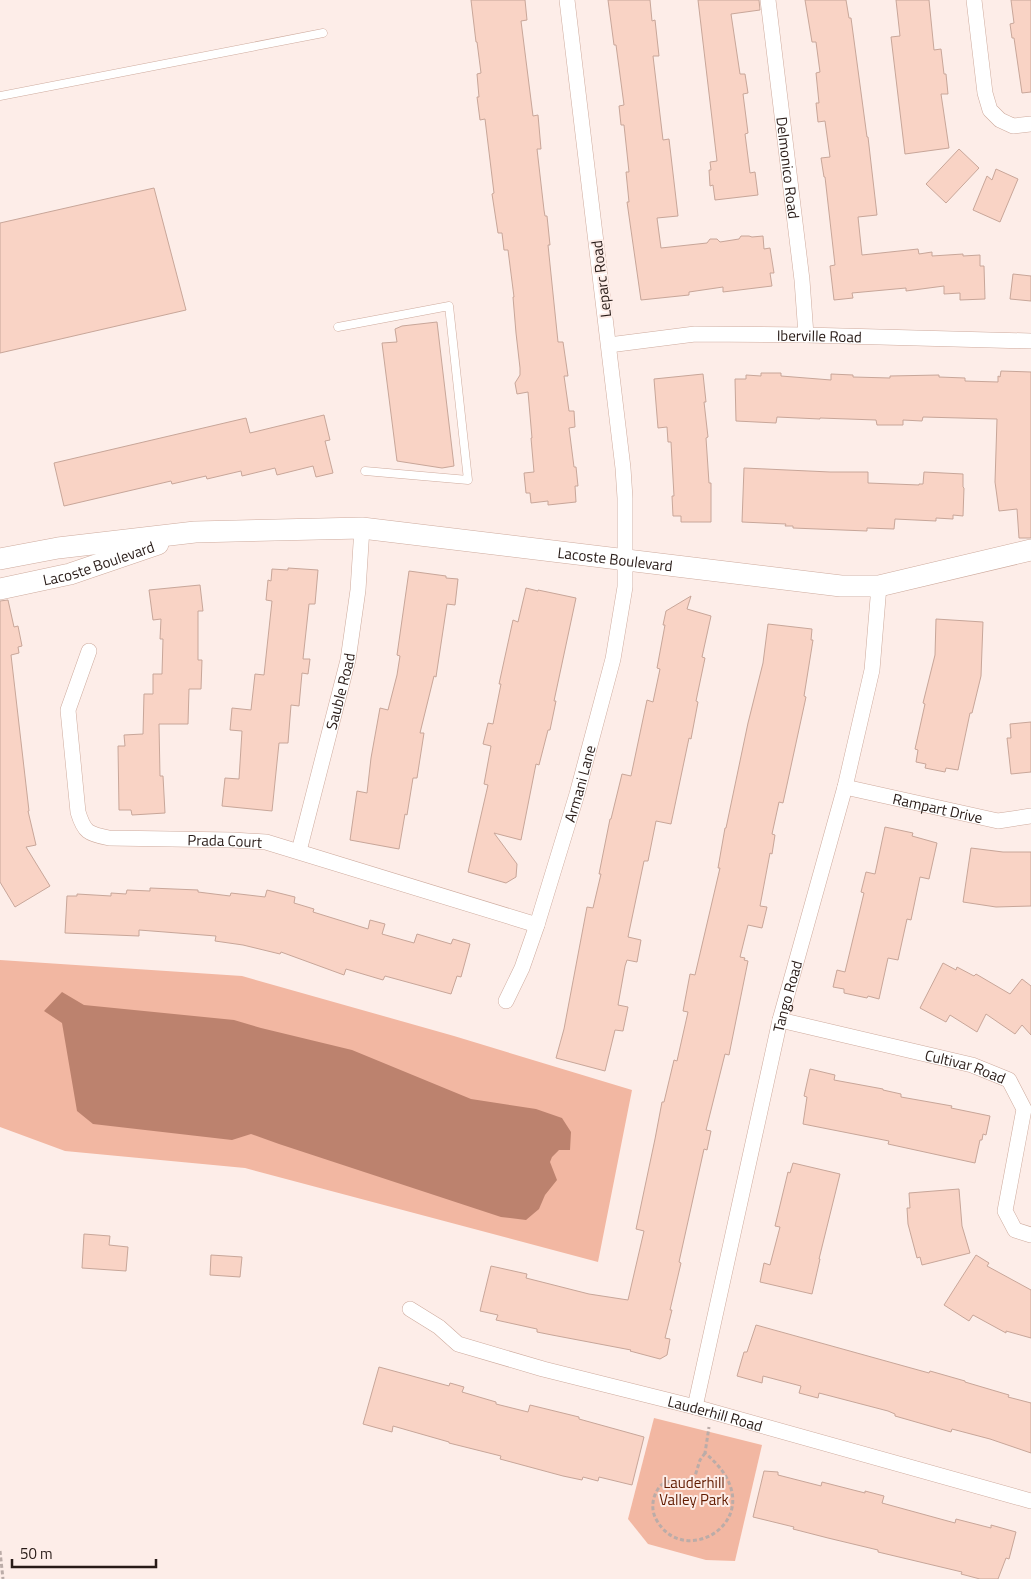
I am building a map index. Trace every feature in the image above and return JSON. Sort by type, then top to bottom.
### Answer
[{"type":"street","name":"Leparc Road","points":[[568,0],[609,345],[625,498],[625,559]]},
{"type":"street","name":"Delmonico Road","points":[[768,0],[802,280],[806,335]]},
{"type":"street","points":[[974,0],[984,93],[990,110],[1000,120],[1013,126],[1031,124]]},
{"type":"street","name":"Iberville Road","points":[[609,345],[695,334],[1031,341]]},
{"type":"street","name":"Lacoste Boulevard","points":[[0,559],[58,548],[195,532],[362,528],[841,586],[879,586],[1031,550]]},
{"type":"street","name":"Sauble Road","points":[[299,851],[348,660],[358,590],[362,528]]},
{"type":"street","name":"Lacoste Boulevard","points":[[0,588],[70,574],[195,532]]},
{"type":"street","name":"Armani Lane","points":[[506,1001],[522,968],[537,925],[578,794],[613,659],[625,587],[625,559]]},
{"type":"street","name":"Tango Road","points":[[695,1407],[780,1020],[845,787],[872,670],[879,586]]},
{"type":"street","name":"Prada Court","points":[[89,651],[68,710],[78,812],[82,827],[94,835],[109,838],[266,842],[537,925]]},
{"type":"street","name":"Rampart Drive","points":[[845,787],[998,821],[1031,816]]},
{"type":"street","name":"Cultivar Road","points":[[780,1020],[972,1065],[1009,1080],[1024,1109],[1005,1211],[1014,1230],[1031,1235]]},
{"type":"street","name":"Lauderhill Road","points":[[410,1309],[439,1327],[458,1344],[543,1369],[695,1407],[1031,1501]]},
{"type":"lane","points":[[0,96],[323,33]]},
{"type":"lane","points":[[338,327],[449,306],[468,480],[365,471]]},
{"type":"path","points":[[705,1453],[719,1464],[733,1489],[731,1512],[725,1524],[716,1533],[705,1539],[694,1541],[681,1539],[669,1534],[661,1527],[653,1510],[653,1502],[658,1489],[662,1485],[673,1480],[685,1482],[695,1476],[700,1460],[705,1453],[711,1412]]},
{"type":"path","points":[[0,1551],[3,1579]]},
{"type":"green space","points":[[0,960],[242,976],[454,1036],[632,1090],[598,1262],[245,1168],[65,1151],[0,1127]]},
{"type":"green space","name":"Lauderhill Valley Park","points":[[654,1418],[762,1445],[735,1561],[706,1560],[648,1544],[628,1519]]},
{"type":"shaded area","points":[[62,992],[84,1005],[234,1020],[352,1050],[471,1099],[536,1109],[562,1118],[571,1132],[570,1150],[559,1150],[552,1157],[550,1162],[557,1180],[545,1195],[539,1209],[526,1220],[501,1217],[251,1134],[232,1140],[93,1124],[77,1111],[62,1023],[44,1011]]},
{"type":"building","points":[[471,0],[525,0],[527,20],[521,21],[533,116],[538,115],[541,149],[537,149],[544,210],[545,216],[547,216],[550,245],[548,245],[558,342],[563,342],[568,376],[564,376],[569,411],[574,411],[575,427],[569,428],[578,486],[575,486],[576,502],[548,505],[548,501],[531,503],[530,493],[526,493],[524,473],[534,472],[528,392],[517,394],[515,383],[520,375],[520,368],[514,297],[508,250],[504,250],[502,233],[498,233],[492,194],[494,193],[485,119],[480,120],[477,74],[481,73]]},
{"type":"building","points":[[608,0],[650,0],[652,21],[655,20],[659,56],[653,56],[663,140],[669,139],[678,216],[657,218],[661,248],[707,243],[710,239],[717,239],[720,242],[739,239],[741,236],[763,236],[764,249],[770,248],[774,273],[770,273],[772,286],[723,292],[723,287],[689,292],[689,295],[641,300],[627,202],[629,202],[626,172],[629,172],[624,125],[621,125],[619,106],[624,105]]},
{"type":"building","points":[[698,0],[759,0],[760,10],[731,14],[740,74],[745,74],[748,93],[743,94],[748,133],[745,134],[750,173],[755,172],[758,195],[715,200],[713,185],[710,186],[710,162],[717,161]]},
{"type":"building","points":[[805,0],[846,0],[849,18],[851,18],[877,215],[858,217],[862,255],[918,249],[919,254],[932,252],[932,256],[980,255],[980,266],[984,266],[985,299],[960,300],[960,293],[944,294],[944,286],[906,291],[906,288],[852,293],[853,298],[834,300],[830,266],[835,265],[825,177],[821,158],[830,157],[825,121],[818,122],[816,103],[819,103],[816,73],[820,72],[816,42],[812,42]]},
{"type":"building","points":[[896,0],[929,0],[934,50],[941,49],[944,74],[946,74],[948,94],[941,94],[949,148],[905,154],[891,37],[900,36]]},
{"type":"building","points":[[1011,0],[1031,0],[1031,92],[1022,93],[1014,38],[1012,38],[1010,24],[1014,23]]},
{"type":"building","points":[[959,149],[979,168],[946,203],[926,184]]},
{"type":"building","points":[[996,169],[1018,179],[1000,222],[973,210],[987,176],[992,180]]},
{"type":"building","points":[[154,188],[186,310],[0,353],[0,223]]},
{"type":"building","points":[[1013,274],[1031,276],[1031,301],[1010,299]]},
{"type":"building","points":[[437,322],[454,466],[442,468],[397,461],[382,343],[397,342],[395,329],[402,326]]},
{"type":"building","points":[[1001,371],[1031,372],[1031,538],[1019,538],[1017,509],[999,511],[995,482],[997,419],[923,417],[922,421],[903,420],[903,425],[877,425],[876,420],[820,418],[777,417],[776,423],[736,421],[735,379],[746,379],[746,375],[761,376],[761,373],[781,373],[781,376],[831,380],[831,374],[853,375],[853,377],[890,378],[890,376],[939,375],[939,377],[965,378],[965,381],[998,382],[998,376],[1000,377]]},
{"type":"building","points":[[703,374],[708,437],[706,438],[709,483],[711,483],[711,522],[681,522],[681,516],[673,516],[672,496],[674,496],[671,442],[668,442],[667,427],[658,428],[654,379]]},
{"type":"building","points":[[324,415],[330,440],[325,441],[333,473],[316,477],[313,466],[277,475],[275,468],[242,476],[241,471],[207,479],[206,476],[172,484],[171,481],[64,506],[54,463],[246,418],[250,433]]},
{"type":"building","points":[[744,468],[868,472],[868,483],[919,485],[923,484],[924,472],[963,474],[963,516],[953,515],[953,519],[936,518],[936,521],[895,519],[894,529],[867,528],[867,531],[793,528],[793,526],[785,526],[786,524],[742,522]]},
{"type":"building","points":[[288,568],[318,570],[315,604],[309,604],[303,659],[310,659],[308,674],[302,673],[299,706],[291,705],[288,743],[279,743],[272,811],[222,806],[225,778],[239,779],[242,731],[230,730],[232,708],[251,710],[255,674],[264,675],[272,601],[266,600],[268,580],[271,581],[272,569],[288,570]]},
{"type":"building","points":[[409,571],[458,579],[455,605],[447,604],[436,677],[434,676],[420,733],[424,733],[417,778],[413,778],[399,849],[350,840],[357,791],[367,793],[380,708],[388,710],[397,675],[400,656],[397,655]]},
{"type":"building","points":[[200,585],[203,611],[198,611],[198,660],[202,660],[201,689],[189,689],[188,724],[159,724],[160,776],[163,776],[165,813],[132,815],[131,810],[119,810],[118,746],[125,746],[124,735],[143,734],[144,694],[153,694],[153,674],[162,674],[163,639],[160,639],[161,619],[153,620],[149,590]]},
{"type":"building","points":[[526,588],[576,598],[554,701],[556,701],[550,730],[548,730],[539,765],[536,764],[521,840],[494,833],[517,864],[516,877],[506,883],[468,872],[488,785],[484,784],[491,746],[483,744],[488,723],[493,724],[501,684],[499,684],[513,620],[518,622]]},
{"type":"building","points":[[691,596],[687,609],[711,616],[702,657],[705,658],[696,701],[698,702],[671,824],[656,821],[648,861],[644,861],[628,937],[641,940],[637,962],[627,960],[625,966],[618,1005],[628,1007],[623,1031],[615,1030],[605,1071],[556,1058],[564,1029],[587,907],[593,908],[610,819],[622,774],[631,776],[647,700],[653,702],[660,669],[657,668],[666,611]]},
{"type":"building","points":[[8,600],[14,627],[18,626],[22,646],[18,647],[19,653],[11,655],[28,811],[36,845],[26,847],[50,886],[15,907],[0,882],[0,601]]},
{"type":"building","points":[[936,619],[983,622],[981,676],[972,713],[970,713],[958,770],[946,768],[945,772],[925,768],[926,764],[916,762],[918,750],[915,749],[925,704],[923,703],[935,655]]},
{"type":"building","points":[[768,624],[812,629],[811,640],[813,640],[804,696],[806,697],[783,803],[779,802],[772,834],[775,835],[772,854],[770,853],[760,906],[767,907],[762,928],[748,925],[740,957],[748,961],[729,1055],[725,1054],[706,1130],[711,1131],[707,1150],[704,1149],[679,1262],[681,1263],[665,1338],[670,1339],[667,1355],[660,1359],[631,1350],[537,1332],[537,1329],[496,1320],[498,1315],[480,1311],[491,1266],[527,1274],[526,1278],[589,1294],[628,1300],[644,1231],[636,1229],[662,1102],[664,1102],[674,1060],[677,1061],[688,1012],[683,1011],[690,974],[695,975],[720,868],[718,868],[725,828],[763,663]]},
{"type":"building","points":[[1031,722],[1031,772],[1011,774],[1007,738],[1011,738],[1010,724]]},
{"type":"building","points":[[885,827],[913,833],[912,836],[937,843],[929,879],[920,877],[911,920],[907,919],[898,960],[888,958],[879,999],[844,993],[844,989],[833,987],[837,970],[845,972],[864,893],[861,892],[866,872],[875,874]]},
{"type":"building","points":[[971,848],[1003,852],[1031,852],[1031,906],[996,907],[963,902]]},
{"type":"building","points":[[150,888],[198,890],[198,892],[230,896],[231,893],[265,897],[267,890],[295,897],[294,903],[314,909],[313,912],[368,929],[370,920],[385,924],[382,934],[414,943],[417,934],[451,944],[453,939],[470,944],[461,977],[457,976],[451,994],[385,976],[383,980],[346,969],[344,975],[281,952],[280,954],[243,945],[215,941],[216,936],[139,930],[139,936],[65,933],[67,896],[77,896],[77,894],[111,896],[111,893],[126,894],[127,890],[150,891]]},
{"type":"building","points":[[943,963],[956,970],[957,967],[974,976],[976,974],[1010,994],[1022,979],[1031,986],[1031,1035],[1022,1025],[1015,1034],[986,1014],[977,1032],[950,1015],[946,1022],[920,1008]]},
{"type":"building","points":[[810,1069],[835,1075],[834,1080],[883,1089],[901,1094],[901,1097],[952,1106],[951,1108],[990,1116],[986,1135],[983,1134],[982,1140],[980,1140],[975,1163],[888,1144],[889,1141],[803,1124],[807,1097],[804,1096]]},
{"type":"building","points":[[793,1163],[840,1174],[812,1294],[760,1282],[764,1263],[770,1265],[780,1227],[775,1226],[788,1172],[790,1173]]},
{"type":"building","points":[[959,1189],[962,1226],[970,1253],[922,1265],[920,1257],[917,1258],[908,1224],[907,1208],[910,1208],[909,1193]]},
{"type":"building","points":[[84,1234],[110,1236],[109,1245],[128,1247],[126,1271],[82,1268]]},
{"type":"building","points":[[211,1255],[242,1257],[240,1277],[210,1275]]},
{"type":"building","points":[[976,1255],[989,1263],[987,1266],[1031,1290],[1031,1338],[1006,1331],[1006,1333],[973,1315],[969,1321],[944,1305]]},
{"type":"building","points":[[756,1325],[929,1373],[930,1371],[1031,1403],[1031,1453],[990,1439],[952,1429],[951,1432],[895,1416],[895,1414],[888,1411],[819,1393],[818,1398],[799,1393],[801,1386],[763,1376],[762,1383],[737,1376],[744,1352],[747,1352]]},
{"type":"building","points":[[379,1367],[449,1386],[450,1383],[464,1387],[462,1392],[496,1402],[496,1404],[528,1412],[530,1405],[579,1417],[579,1419],[644,1437],[632,1485],[599,1477],[598,1481],[583,1477],[582,1480],[563,1476],[500,1459],[501,1456],[393,1426],[392,1432],[363,1424]]},
{"type":"building","points":[[764,1471],[778,1472],[778,1475],[821,1486],[822,1482],[884,1496],[882,1503],[955,1523],[956,1519],[991,1528],[991,1525],[1016,1532],[1009,1559],[1006,1558],[998,1579],[980,1579],[961,1574],[962,1572],[878,1552],[878,1550],[753,1517]]}]
